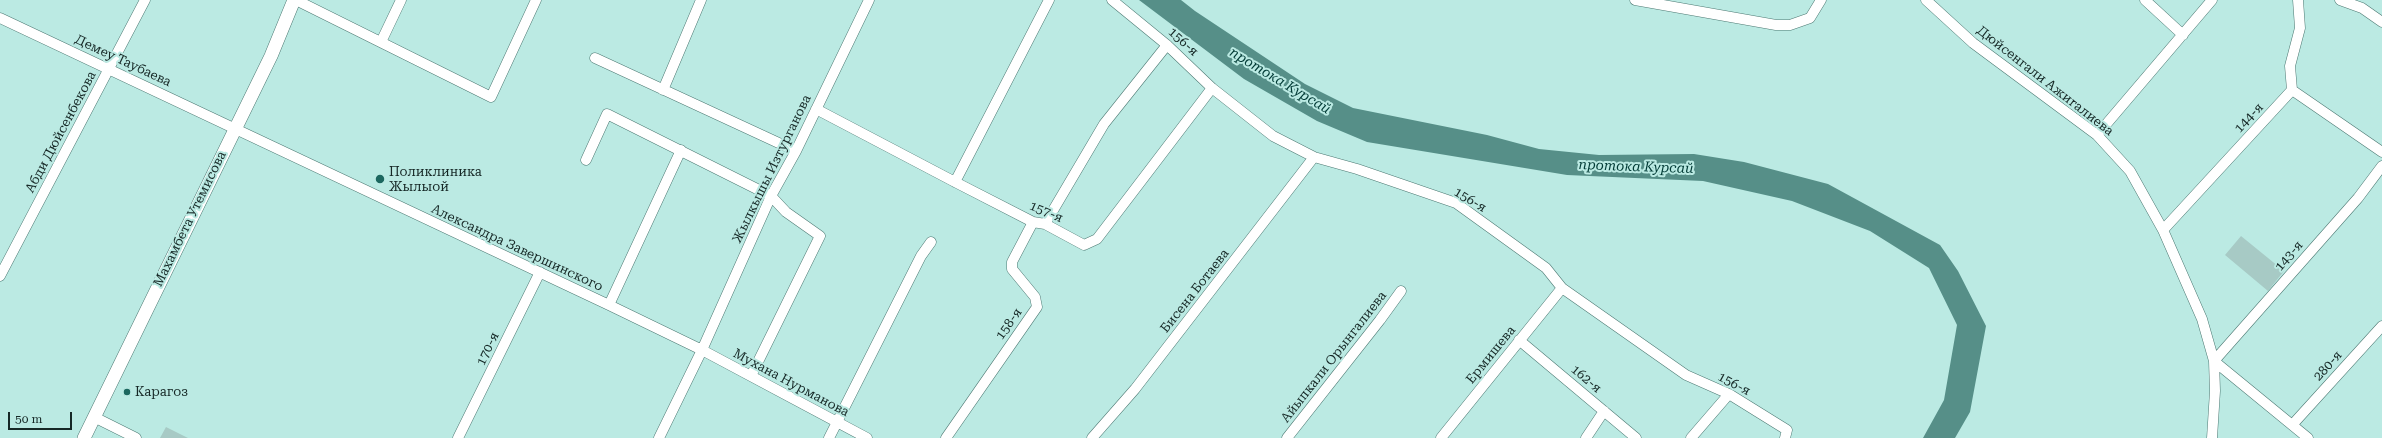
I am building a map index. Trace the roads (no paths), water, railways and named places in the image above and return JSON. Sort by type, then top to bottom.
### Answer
[{"type":"street","name":"Абди Дюйсенбекова","points":[[0,276],[145,0]]},
{"type":"street","points":[[295,0],[491,97],[536,0]]},
{"type":"street","name":"Махамбета Утемисова","points":[[84,438],[271,56],[295,0]]},
{"type":"street","points":[[381,42],[401,0]]},
{"type":"street","points":[[663,90],[701,0]]},
{"type":"street","name":"Жылкышы Изтурганова","points":[[659,438],[702,350],[771,196],[796,151],[869,0]]},
{"type":"street","points":[[954,182],[1050,0]]},
{"type":"street","name":"156-я","points":[[1112,0],[1167,45],[1212,88],[1273,136],[1314,157],[1357,169],[1456,203],[1546,268],[1562,288],[1686,375],[1729,394],[1786,434]]},
{"type":"street","points":[[1635,0],[1776,25],[1790,25],[1810,18],[1821,0]]},
{"type":"street","name":"Дюйсенгали Ажигалиева","points":[[1926,0],[1973,43],[2097,135],[2130,171],[2163,230],[2202,319],[2214,361],[2215,392],[2212,438]]},
{"type":"street","points":[[2145,0],[2183,34]]},
{"type":"street","points":[[2097,135],[2212,0]]},
{"type":"street","points":[[2298,0],[2300,28],[2290,66],[2292,90],[2382,152]]},
{"type":"street","points":[[2340,0],[2362,8],[2382,22]]},
{"type":"street","name":"Демеу Таубаева","points":[[0,18],[109,68],[234,130]]},
{"type":"street","points":[[1045,224],[1104,124],[1167,45]]},
{"type":"street","points":[[595,58],[796,151]]},
{"type":"street","name":"157-я","points":[[816,109],[954,182],[1033,222],[1045,224],[1084,245],[1097,239],[1212,88]]},
{"type":"street","name":"144-я","points":[[2163,230],[2292,90]]},
{"type":"street","points":[[586,160],[607,114],[682,150],[771,196],[786,212],[820,236],[751,376]]},
{"type":"street","name":"Александра Завершинского","points":[[234,130],[540,272],[702,350]]},
{"type":"street","points":[[609,305],[682,150]]},
{"type":"street","name":"Бисена Ботаева","points":[[1092,438],[1134,389],[1314,157]]},
{"type":"street","name":"143-я","points":[[2214,361],[2358,198],[2382,166]]},
{"type":"street","name":"158-я","points":[[946,438],[1037,307],[1035,297],[1012,269],[1012,262],[1033,222]]},
{"type":"street","points":[[829,438],[922,256],[931,242]]},
{"type":"street","name":"170-я","points":[[458,438],[540,272]]},
{"type":"street","name":"Ермишева","points":[[1441,438],[1562,288]]},
{"type":"street","name":"Айыпкали Орынгалиева","points":[[1287,438],[1401,291]]},
{"type":"street","name":"280-я","points":[[2293,424],[2382,326]]},
{"type":"street","name":"162-я","points":[[1519,340],[1636,438]]},
{"type":"street","name":"Мухана Нурманова","points":[[702,350],[867,438]]},
{"type":"street","points":[[2214,361],[2293,424],[2308,438]]},
{"type":"street","points":[[1691,438],[1729,394]]},
{"type":"street","points":[[1586,438],[1604,411]]},
{"type":"street","points":[[94,417],[136,438]]},
{"type":"water","name":"протока Курсай","points":[[1139,0],[1181,0],[1195,11],[1305,84],[1353,108],[1487,135],[1539,149],[1599,155],[1694,154],[1744,162],[1828,184],[1940,245],[1958,271],[1986,326],[1970,412],[1955,438],[1923,438],[1944,400],[1957,325],[1929,268],[1870,231],[1792,201],[1703,181],[1567,175],[1367,142],[1317,121],[1244,79]]},
{"type":"place","name":"Поликлиника Жылыой","points":[[380,179]]},
{"type":"place","name":"Карагоз","points":[[127,392]]}]
